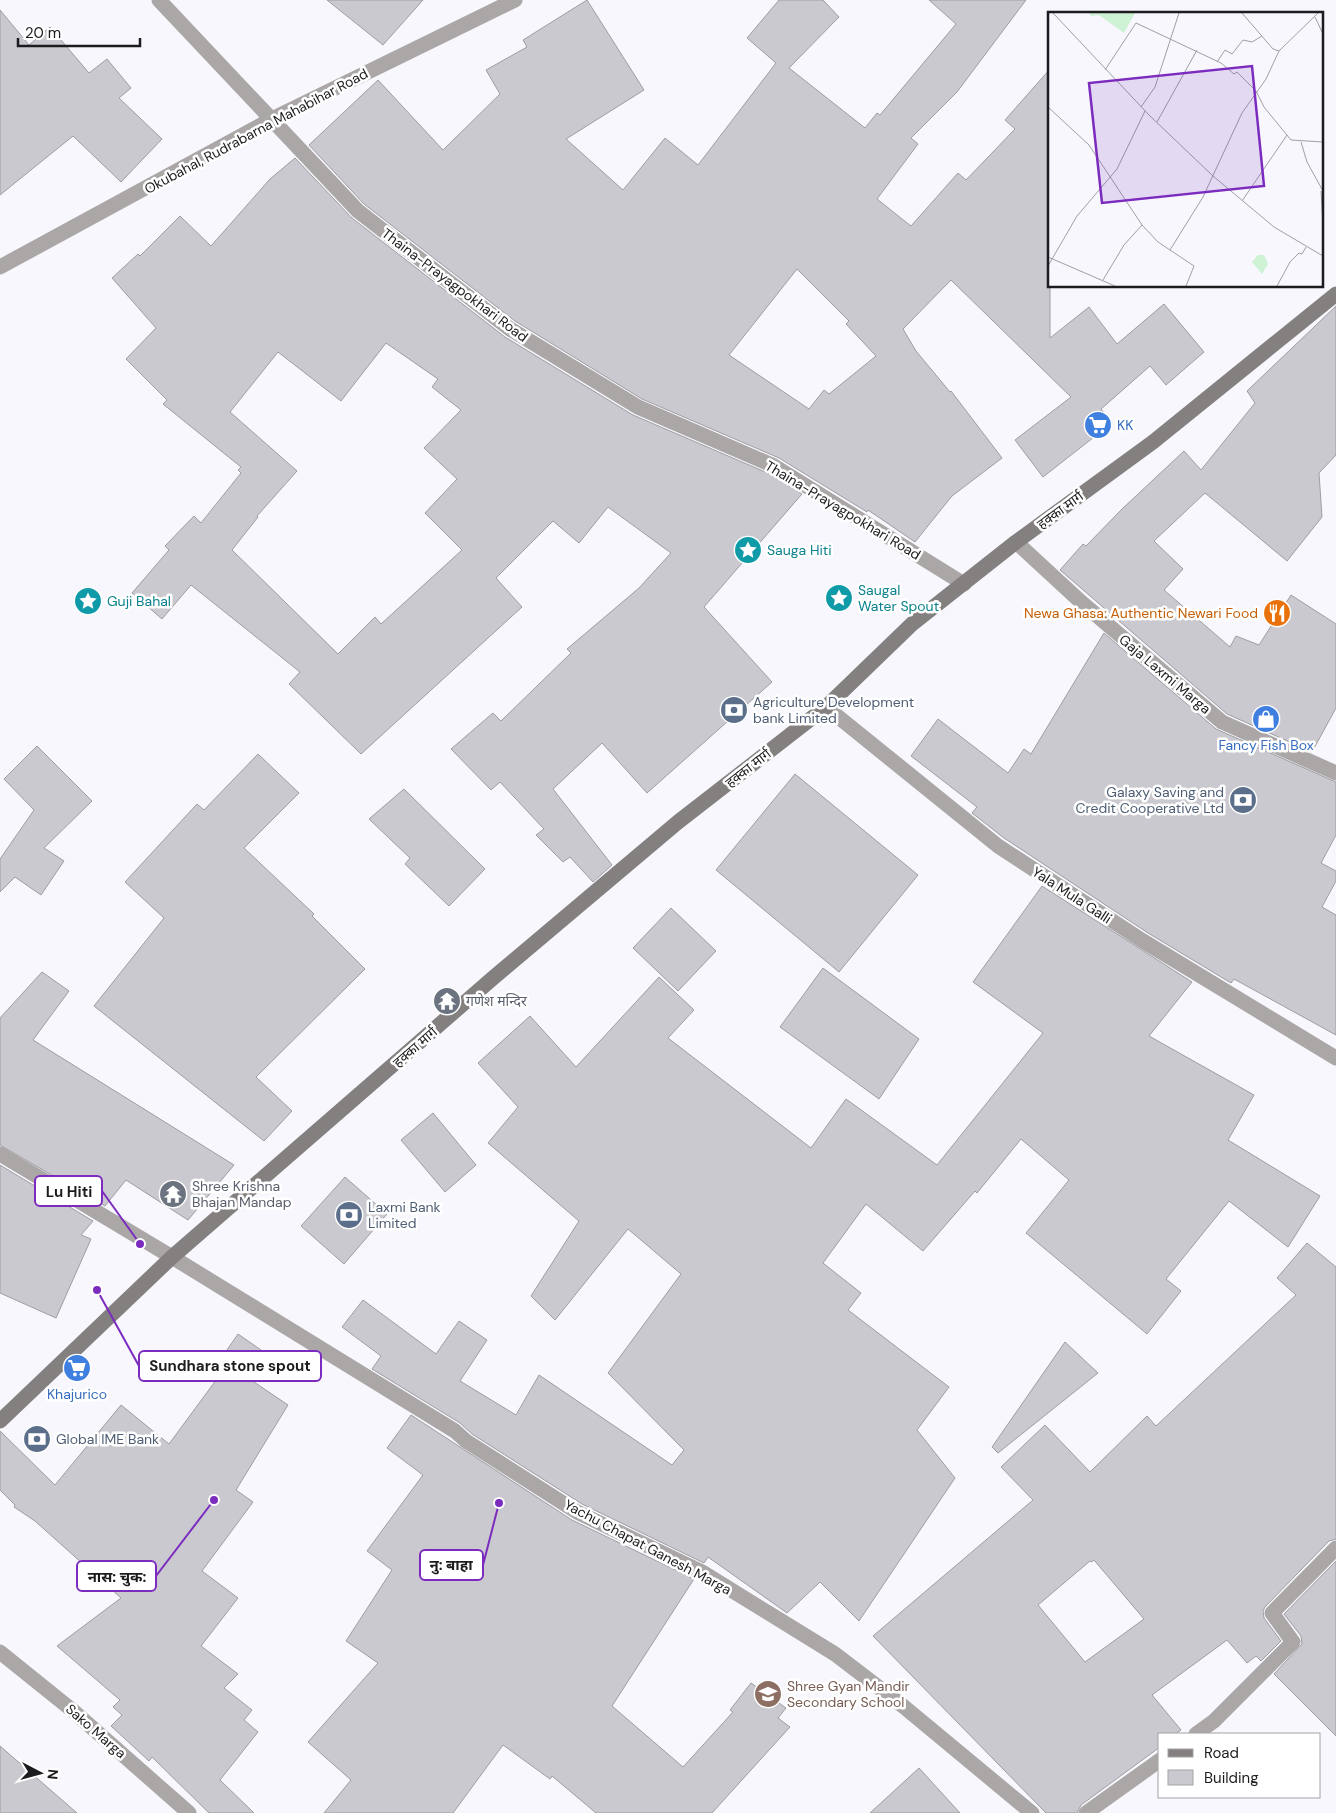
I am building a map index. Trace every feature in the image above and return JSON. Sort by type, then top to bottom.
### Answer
[{"type":"main road","name":"हक्का मार्ग","points":[[0,1421],[172,1257],[678,822],[826,708],[912,624],[1016,542],[1153,442],[1336,294]]},
{"type":"street","name":"Thaina-Prayagpokhari Road","points":[[159,0],[358,211],[510,329],[638,407],[774,466],[964,584]]},
{"type":"street","name":"Okubahal, Rudrabarna Mahabihar Road","points":[[0,267],[272,119],[515,0]]},
{"type":"street","name":"Gaja Laxmi Marga","points":[[1016,542],[1081,602],[1222,722],[1336,772]]},
{"type":"street","name":"Yala Mula Galli","points":[[826,708],[998,846],[1150,946],[1336,1058]]},
{"type":"street","name":"Yachu Chapat Ganesh Marga","points":[[0,1154],[455,1431],[466,1441],[577,1512],[702,1572],[835,1654],[903,1706],[1032,1813]]},
{"type":"street","points":[[1197,1733],[1214,1721],[1292,1642],[1272,1613],[1336,1548]]},
{"type":"street","name":"Sako Marga","points":[[0,1652],[72,1710],[189,1813]]},
{"type":"street","points":[[1086,1813],[1158,1761]]},
{"type":"building","points":[[327,0],[423,0],[383,45]]},
{"type":"building","points":[[587,0],[644,90],[566,139],[623,190],[665,138],[698,165],[776,63],[747,38],[779,0],[823,0],[839,17],[789,68],[865,128],[877,113],[880,115],[956,24],[929,0],[1026,0],[957,92],[911,138],[918,144],[877,199],[911,226],[958,173],[966,180],[1015,129],[1005,120],[1048,71],[1048,288],[1050,288],[1050,338],[1089,307],[1117,344],[1164,304],[1204,352],[1166,385],[1150,366],[1101,409],[1112,423],[1043,477],[1015,440],[1071,397],[951,280],[903,329],[916,351],[951,391],[1002,458],[952,496],[915,542],[868,510],[867,512],[779,458],[642,399],[515,321],[364,204],[309,145],[378,80],[443,150],[500,94],[486,70],[527,47],[523,40]],"holes":[[[797,269],[849,321],[846,324],[876,356],[829,394],[824,390],[809,409],[729,355]]]},
{"type":"building","points":[[0,10],[29,45],[50,27],[89,73],[107,59],[131,88],[119,98],[162,139],[121,182],[73,136],[0,195]]},
{"type":"building","points":[[295,158],[352,218],[505,337],[633,415],[770,474],[802,494],[704,607],[772,682],[647,793],[602,743],[553,789],[612,865],[593,882],[570,857],[563,862],[536,835],[544,829],[500,782],[491,790],[451,749],[493,713],[501,721],[571,653],[567,649],[639,588],[671,553],[608,507],[579,543],[553,521],[496,578],[522,607],[361,754],[289,684],[300,672],[191,585],[162,619],[132,593],[169,550],[165,546],[194,516],[201,523],[241,473],[238,470],[241,467],[163,404],[167,400],[126,359],[156,328],[112,278],[138,254],[140,256],[180,216],[211,246],[270,179]],"holes":[[[386,343],[438,379],[432,387],[461,410],[424,448],[457,479],[425,513],[462,550],[381,624],[375,617],[338,654],[232,550],[257,516],[297,471],[230,412],[278,352],[341,401]]]},
{"type":"building","points":[[1336,306],[1336,455],[1319,473],[1322,517],[1287,561],[1205,493],[1154,541],[1183,569],[1164,590],[1230,647],[1236,636],[1259,645],[1291,595],[1336,624],[1336,708],[1312,752],[1227,714],[1060,570],[1083,544],[1086,546],[1122,509],[1184,451],[1201,470],[1255,403],[1247,391]]},
{"type":"building","points":[[1104,633],[1216,729],[1336,782],[1336,835],[1321,863],[1336,871],[1336,881],[1322,907],[1336,915],[1336,1035],[1234,979],[1231,983],[1148,933],[1004,838],[972,813],[977,807],[911,756],[938,719],[1008,773],[1024,749],[1031,754]]},
{"type":"building","points":[[37,746],[92,801],[44,848],[64,861],[41,895],[15,877],[0,892],[0,859],[34,810],[4,779]]},
{"type":"building","points":[[258,754],[299,793],[244,848],[314,914],[312,916],[365,969],[256,1077],[292,1111],[264,1141],[94,1006],[164,918],[125,882],[197,804],[204,810]]},
{"type":"building","points":[[795,774],[918,875],[839,972],[716,870]]},
{"type":"building","points":[[404,789],[485,869],[449,906],[405,864],[410,858],[369,819]]},
{"type":"building","points":[[1042,886],[1192,982],[1149,1036],[1254,1095],[1228,1140],[1320,1196],[1288,1247],[1229,1201],[1166,1279],[1181,1291],[1147,1334],[1026,1233],[1069,1180],[1021,1139],[977,1193],[975,1191],[923,1251],[866,1204],[823,1263],[861,1293],[848,1310],[949,1387],[917,1430],[955,1478],[859,1621],[820,1582],[787,1613],[708,1557],[704,1563],[582,1504],[472,1434],[460,1423],[372,1369],[381,1356],[342,1327],[363,1300],[436,1354],[459,1321],[487,1340],[460,1381],[516,1415],[539,1375],[672,1465],[684,1450],[608,1373],[681,1274],[628,1229],[555,1320],[531,1296],[579,1221],[488,1143],[518,1107],[478,1063],[530,1016],[576,1067],[659,977],[694,1010],[668,1038],[811,1148],[846,1099],[937,1165],[1043,1033],[973,982]]},
{"type":"building","points":[[671,908],[716,951],[678,991],[633,948]]},
{"type":"building","points":[[823,968],[919,1039],[879,1099],[780,1027]]},
{"type":"building","points":[[42,972],[69,991],[33,1040],[234,1165],[188,1220],[126,1180],[105,1206],[0,1145],[0,1018]]},
{"type":"building","points":[[433,1113],[476,1165],[445,1192],[401,1140]]},
{"type":"building","points":[[0,1165],[93,1221],[81,1235],[91,1239],[56,1318],[0,1293]]},
{"type":"building","points":[[345,1177],[387,1214],[344,1264],[301,1226]]},
{"type":"building","points":[[1307,1243],[1336,1267],[1336,1539],[1329,1541],[1265,1607],[1263,1611],[1264,1618],[1281,1641],[1261,1661],[1256,1656],[1247,1663],[1227,1640],[1152,1695],[1181,1730],[1176,1733],[1158,1733],[1158,1748],[1081,1805],[1077,1813],[1046,1813],[873,1636],[1033,1500],[1001,1467],[1045,1425],[1090,1472],[1147,1416],[1156,1426],[1296,1295],[1277,1278]],"holes":[[[1094,1560],[1144,1619],[1085,1662],[1038,1605],[1090,1561]]]},
{"type":"building","points":[[238,1334],[271,1357],[254,1382],[288,1405],[236,1490],[253,1502],[202,1571],[238,1598],[201,1646],[238,1674],[224,1688],[252,1710],[244,1720],[258,1732],[220,1780],[254,1813],[209,1813],[152,1757],[149,1761],[111,1726],[122,1715],[113,1707],[120,1700],[57,1646],[121,1598],[35,1521],[14,1507],[15,1505],[0,1490],[0,1431],[55,1485],[121,1405],[169,1444],[225,1368],[218,1363]]},
{"type":"building","points":[[1065,1342],[1098,1373],[998,1453],[992,1447]]},
{"type":"building","points":[[411,1415],[572,1520],[694,1579],[612,1706],[683,1767],[733,1712],[730,1710],[751,1683],[786,1708],[778,1718],[790,1727],[712,1813],[596,1813],[552,1776],[550,1779],[503,1745],[453,1813],[324,1813],[351,1780],[308,1742],[378,1663],[346,1641],[392,1570],[367,1551],[423,1475],[387,1448]]},
{"type":"building","points":[[1336,1561],[1336,1736],[1274,1674],[1302,1644],[1301,1636],[1284,1614]]},
{"type":"building","points":[[0,1746],[77,1813],[0,1813]]},
{"type":"building","points":[[919,1768],[960,1813],[870,1813]]},
{"type":"place","name":"KK","points":[[1098,425]]},
{"type":"place","name":"Sauga Hiti","points":[[748,550]]},
{"type":"place","name":"Saugal Water Spout","points":[[839,598]]},
{"type":"place","name":"Guji Bahal","points":[[88,601]]},
{"type":"place","name":"Newa Ghasa: Authentic Newari Food","points":[[1277,613]]},
{"type":"place","name":"Agriculture Development bank Limited","points":[[734,710]]},
{"type":"place","name":"Fancy Fish Box","points":[[1266,719]]},
{"type":"place","name":"Galaxy Saving and Credit Cooperative Ltd","points":[[1243,800]]},
{"type":"place","name":"गणेश मन्दिर","points":[[447,1001]]},
{"type":"place","name":"Shree Krishna Bhajan Mandap","points":[[173,1194]]},
{"type":"place","name":"Laxmi Bank Limited","points":[[349,1215]]},
{"type":"place","name":"Lu Hiti","points":[[140,1244]]},
{"type":"place","name":"Sundhara stone spout","points":[[97,1290]]},
{"type":"place","name":"Khajurico","points":[[77,1368]]},
{"type":"place","name":"Global IME Bank","points":[[37,1439]]},
{"type":"place","name":"नास: चुक:","points":[[214,1500]]},
{"type":"place","name":"नु: बाहा","points":[[499,1503]]},
{"type":"place","name":"Shree Gyan Mandir Secondary School","points":[[768,1694]]}]
